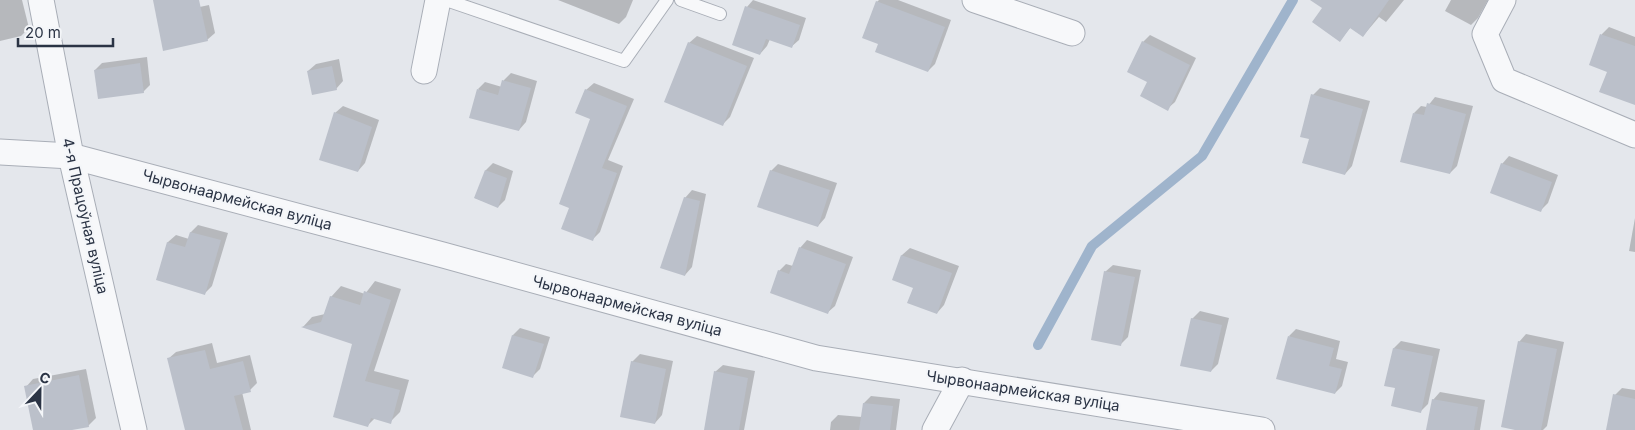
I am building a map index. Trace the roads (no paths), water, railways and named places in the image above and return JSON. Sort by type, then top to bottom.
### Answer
[{"type":"street","name":"4-я Працоўная вуліца","points":[[41,0],[71,156],[134,430]]},
{"type":"street","points":[[424,71],[438,0]]},
{"type":"street","points":[[974,0],[1072,34]]},
{"type":"street","points":[[1504,0],[1486,34],[1504,80],[1635,135]]},
{"type":"street","name":"Чырвонаармейская вуліца","points":[[0,152],[71,156],[443,255],[816,358],[962,380],[1262,430]]},
{"type":"street","points":[[935,430],[962,380]]},
{"type":"lane","points":[[446,0],[624,61],[667,0]]},
{"type":"lane","points":[[681,0],[720,14]]},
{"type":"waterway","points":[[1038,345],[1092,246],[1202,156],[1293,0]]}]
